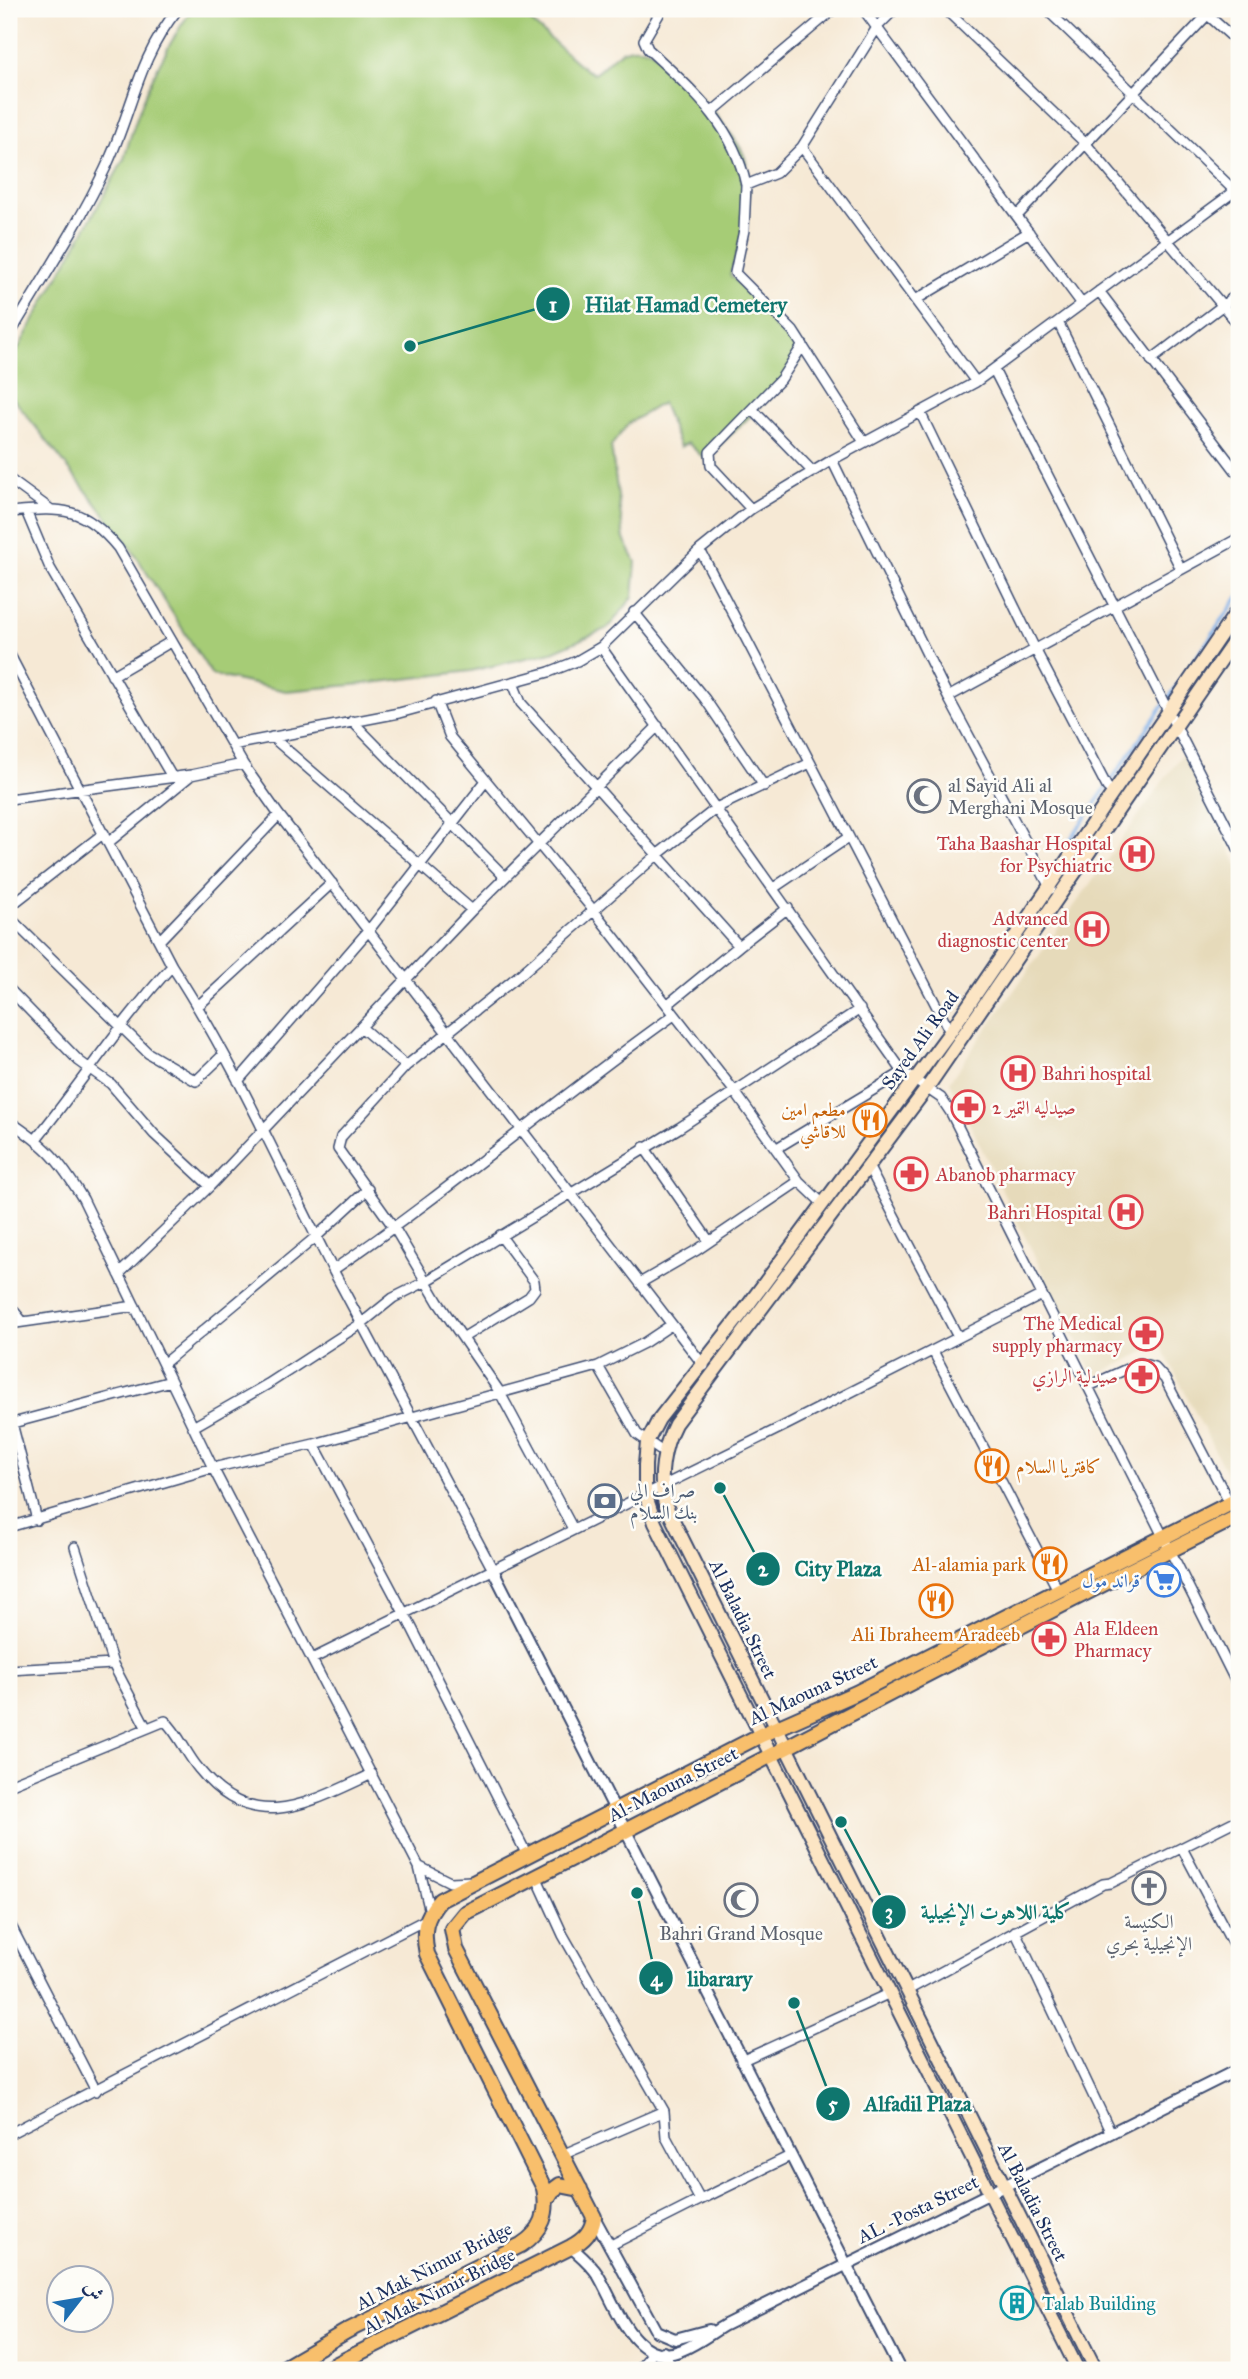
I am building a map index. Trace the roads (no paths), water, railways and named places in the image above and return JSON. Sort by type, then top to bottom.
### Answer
[{"type":"highway","name":"Al Maouna Street","points":[[428,1915],[440,1900],[761,1735],[1058,1590],[1236,1514]]},
{"type":"highway","name":"Al-Maouna Street","points":[[594,2217],[452,1938],[455,1923],[465,1913],[785,1748],[1166,1544]]},
{"type":"highway","points":[[428,1915],[423,1939],[427,1954],[446,1998],[532,2161],[547,2199]]},
{"type":"highway","points":[[547,2199],[552,2190],[560,2185],[580,2189]]},
{"type":"highway","name":"Al Mak Nimur Bridge","points":[[280,2370],[347,2332],[527,2241],[546,2217],[547,2199]]},
{"type":"highway","points":[[571,2247],[588,2235],[594,2217]]},
{"type":"highway","name":"Al Mak Nimir Bridge","points":[[325,2370],[571,2247]]},
{"type":"main road","name":"Sayed Ali Road","points":[[645,1493],[647,1442],[659,1419],[707,1369],[927,1088],[1021,954],[1054,892],[1114,793],[1239,608]]},
{"type":"main road","name":"Sayed Ali Road","points":[[663,1484],[664,1453],[675,1424],[707,1369],[822,1203],[1054,892],[1239,634]]},
{"type":"main road","name":"Al Baladia Street","points":[[663,1484],[665,1504],[1094,2366]]},
{"type":"main road","points":[[645,1493],[655,1523],[721,1649],[761,1735],[1077,2369],[1094,2366]]},
{"type":"main road","points":[[721,1649],[734,1643]]},
{"type":"street","points":[[9,336],[104,172],[144,63],[159,32],[178,9]]},
{"type":"street","points":[[662,9],[644,40],[648,49],[713,111],[733,144],[746,185],[744,230],[735,273],[793,331],[864,442]]},
{"type":"street","points":[[713,111],[834,9]]},
{"type":"street","points":[[863,9],[1082,304]]},
{"type":"street","points":[[746,185],[776,173],[802,147],[878,26],[895,9]]},
{"type":"street","points":[[945,9],[1085,144],[1225,305],[1239,325]]},
{"type":"street","points":[[232,745],[399,713],[436,701],[513,683],[578,661],[601,647],[700,550],[751,509],[832,460],[976,382],[1167,240],[1237,193],[1046,9]]},
{"type":"street","points":[[1017,216],[1207,11],[1239,43]]},
{"type":"street","points":[[802,147],[918,299],[976,382]]},
{"type":"street","points":[[918,299],[1029,232]]},
{"type":"street","points":[[1099,291],[1239,475]]},
{"type":"street","points":[[1151,360],[1239,293]]},
{"type":"street","points":[[1058,322],[1181,569]]},
{"type":"street","points":[[751,509],[711,466],[710,452],[780,379],[803,345]]},
{"type":"street","points":[[994,370],[1112,606],[1177,724],[1239,850]]},
{"type":"street","points":[[751,409],[813,472]]},
{"type":"street","points":[[920,412],[1034,649],[1107,787],[1114,793]]},
{"type":"street","points":[[832,460],[948,697],[1054,892]]},
{"type":"street","points":[[9,479],[50,509]]},
{"type":"street","points":[[9,512],[50,509],[80,513],[105,531],[118,548],[243,764],[279,815],[369,929],[520,1132],[570,1191],[707,1369]]},
{"type":"street","points":[[26,511],[41,551],[172,777]]},
{"type":"street","points":[[948,697],[1239,538]]},
{"type":"street","points":[[700,550],[808,764],[950,1032]]},
{"type":"street","points":[[634,612],[705,699],[764,786]]},
{"type":"street","points":[[112,676],[172,641]]},
{"type":"street","points":[[601,647],[775,887],[903,1072],[941,1098],[951,1113],[1239,1688]]},
{"type":"street","points":[[1229,649],[1239,669]]},
{"type":"street","points":[[9,653],[172,966],[224,1054],[333,1270],[492,1568],[900,2370]]},
{"type":"street","points":[[513,683],[521,703],[739,946]]},
{"type":"street","points":[[436,701],[450,737],[594,911],[735,1091],[799,1181],[822,1203]]},
{"type":"street","points":[[352,721],[505,877]]},
{"type":"street","points":[[119,1274],[210,1186],[472,910],[598,789],[658,726]]},
{"type":"street","points":[[272,737],[472,910]]},
{"type":"street","points":[[9,799],[191,775],[243,764]]},
{"type":"street","points":[[573,1529],[499,1391],[425,1282],[395,1228],[338,1149],[341,1137],[406,1066],[522,974],[657,855],[718,807],[808,764]]},
{"type":"street","points":[[9,907],[191,775]]},
{"type":"street","points":[[238,1081],[369,929],[485,782]]},
{"type":"street","points":[[159,941],[279,815]]},
{"type":"street","points":[[775,887],[849,837]]},
{"type":"street","points":[[198,1006],[332,883]]},
{"type":"street","points":[[667,1005],[788,908]]},
{"type":"street","points":[[9,917],[148,1053],[196,1081],[224,1054]]},
{"type":"street","points":[[36,1139],[92,1069],[120,1027],[172,966]]},
{"type":"street","points":[[9,989],[79,1061],[111,1084],[153,1134],[210,1186]]},
{"type":"street","points":[[193,1427],[268,1384],[362,1323],[393,1298],[425,1282],[735,1091],[860,1009]]},
{"type":"street","points":[[333,1270],[395,1228],[613,1058],[674,1015]]},
{"type":"street","points":[[362,1028],[406,1066]]},
{"type":"street","points":[[777,1148],[903,1072]]},
{"type":"street","points":[[9,1121],[36,1139],[59,1161],[71,1180],[213,1468],[419,1867],[428,1915],[96,2091],[9,2134]]},
{"type":"street","points":[[644,1147],[709,1241]]},
{"type":"street","points":[[868,1166],[958,1337]]},
{"type":"street","points":[[640,1283],[799,1181]]},
{"type":"street","points":[[163,1364],[317,1236],[368,1189]]},
{"type":"street","points":[[464,1337],[529,1297],[535,1289],[534,1281],[500,1235]]},
{"type":"street","points":[[312,1659],[1042,1295]]},
{"type":"street","points":[[9,1305],[23,1322]]},
{"type":"street","points":[[9,1324],[135,1306]]},
{"type":"street","points":[[9,1527],[213,1468],[314,1444],[499,1391],[598,1366],[644,1343],[671,1325]]},
{"type":"street","points":[[933,1351],[1058,1590]]},
{"type":"street","points":[[1088,1386],[1140,1363],[1154,1367],[1165,1379],[1236,1514]]},
{"type":"street","points":[[598,1366],[637,1434],[664,1453]]},
{"type":"street","points":[[37,1520],[10,1424],[171,1381]]},
{"type":"street","points":[[314,1444],[527,1855]]},
{"type":"street","points":[[75,1547],[113,1664],[146,1727]]},
{"type":"street","points":[[9,1670],[113,1664]]},
{"type":"street","points":[[9,1785],[165,1721],[199,1770],[219,1790],[240,1804],[261,1810],[311,1803],[372,1774]]},
{"type":"street","points":[[906,1991],[1103,1884],[1111,1883],[1239,1819]]},
{"type":"street","points":[[1182,1848],[1239,1956]]},
{"type":"street","points":[[419,1867],[450,1882],[477,1881]]},
{"type":"street","points":[[536,1877],[563,1935],[664,2110],[666,2137],[700,2200]]},
{"type":"street","points":[[9,1923],[96,2091]]},
{"type":"street","points":[[1015,1931],[1111,2133]]},
{"type":"street","points":[[741,2061],[890,1993]]},
{"type":"street","name":"AL -Posta Street","points":[[725,2325],[1239,2069]]},
{"type":"street","points":[[562,2155],[664,2110]]},
{"type":"street","points":[[609,2246],[790,2156]]},
{"type":"street","points":[[594,2217],[656,2331],[675,2339],[725,2325]]},
{"type":"street","points":[[571,2247],[598,2276],[633,2336],[658,2352],[672,2370]]},
{"type":"street","points":[[638,2370],[658,2352],[682,2351],[725,2325]]},
{"type":"waterway","points":[[1063,850],[1239,596]]},
{"type":"place","name":"Hilat Hamad Cemetery","points":[[410,346]]},
{"type":"place","name":"al Sayid Ali al Merghani Mosque","points":[[924,796]]},
{"type":"place","name":"Taha Baashar Hospital for Psychiatric","points":[[1137,854]]},
{"type":"place","name":"Advanced diagnostic center","points":[[1092,929]]},
{"type":"place","name":"Bahri hospital","points":[[1018,1073]]},
{"type":"place","name":"صيدليه التمير 2","points":[[968,1107]]},
{"type":"place","name":"مطعم امين للاقاشي","points":[[870,1120]]},
{"type":"place","name":"Abanob pharmacy","points":[[911,1174]]},
{"type":"place","name":"Bahri Hospital","points":[[1126,1212]]},
{"type":"place","name":"The Medical supply pharmacy","points":[[1146,1334]]},
{"type":"place","name":"صيدلية الرازي","points":[[1142,1376]]},
{"type":"place","name":"كافتريا السلام","points":[[992,1466]]},
{"type":"place","name":"City Plaza","points":[[720,1488]]},
{"type":"place","name":"صراف الي بنك السلام","points":[[605,1501]]},
{"type":"place","name":"Al-alamia park","points":[[1050,1564]]},
{"type":"place","name":"قراند مول","points":[[1164,1580]]},
{"type":"place","name":"Ali Ibraheem Aradeeb","points":[[936,1601]]},
{"type":"place","name":"Ala Eldeen Pharmacy","points":[[1049,1639]]},
{"type":"place","name":"كلية اللاهوت الإنجيلية","points":[[841,1822]]},
{"type":"place","name":"الكنيسة الإنجيلية بحري","points":[[1149,1888]]},
{"type":"place","name":"libarary","points":[[637,1893]]},
{"type":"place","name":"Bahri Grand Mosque","points":[[741,1900]]},
{"type":"place","name":"Alfadil Plaza","points":[[794,2003]]},
{"type":"place","name":"Talab Building","points":[[1017,2303]]}]
